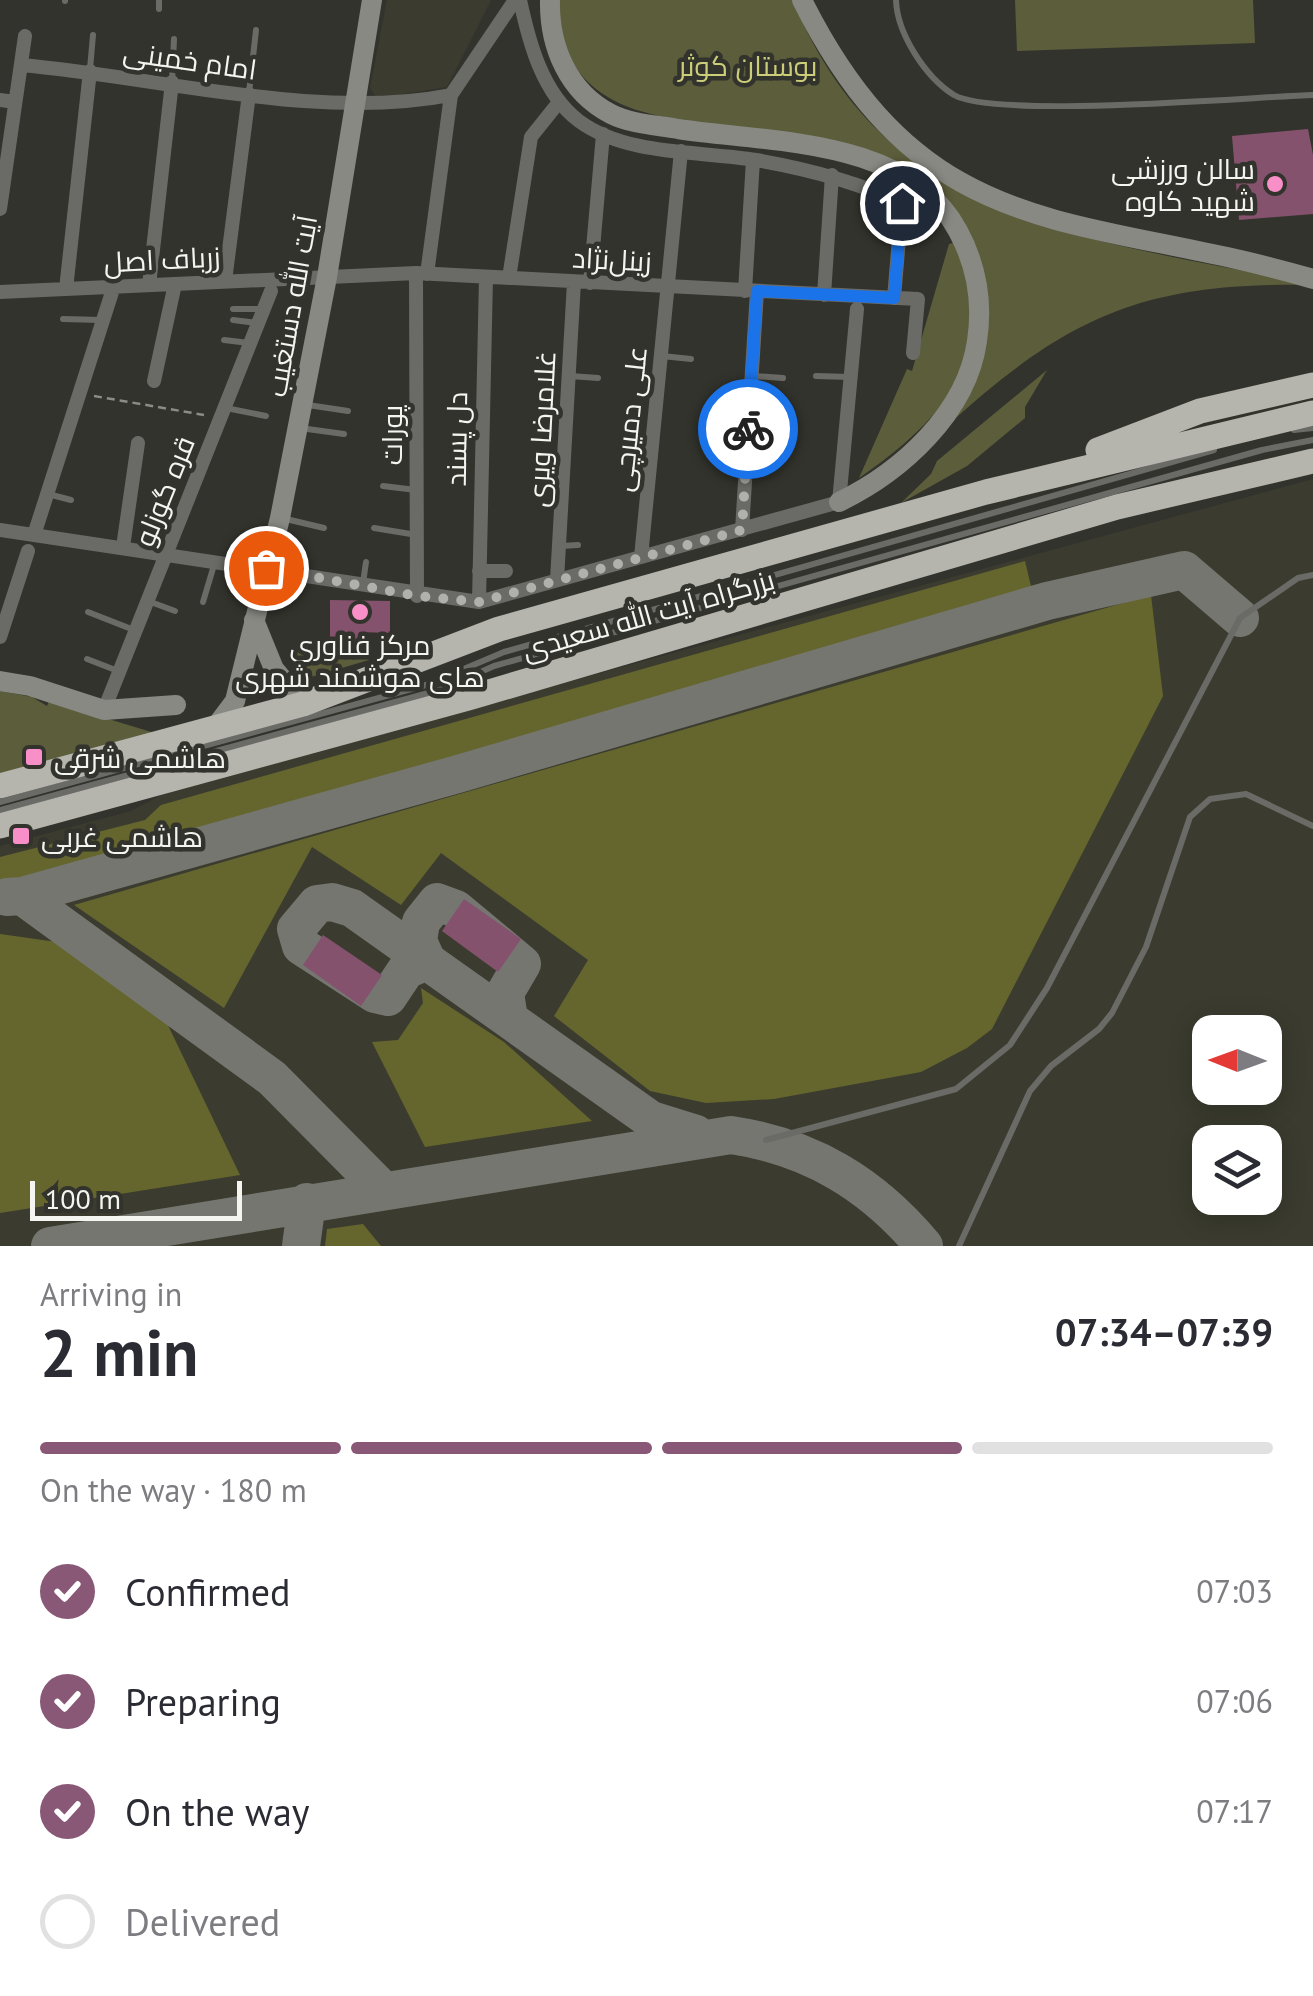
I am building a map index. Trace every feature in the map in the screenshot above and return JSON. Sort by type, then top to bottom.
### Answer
[{"type":"highway","points":[[1026,482],[1157,425],[1242,399],[1313,386]]},
{"type":"highway","points":[[0,786],[303,704],[499,629],[1026,482],[1247,425],[1313,412]]},
{"type":"highway","name":"بزرگراه آیت الله سعیدی","points":[[0,826],[472,697],[1117,507],[1313,460]]},
{"type":"main road","name":"آیت الله دستغیب","points":[[214,729],[235,702],[280,518],[327,277],[372,0]]},
{"type":"main road","points":[[550,0],[555,48],[565,69],[584,93],[611,114],[879,161],[917,184],[952,218],[967,247],[979,300],[977,344],[966,382],[936,425],[897,467],[839,502]]},
{"type":"main road","points":[[802,0],[852,88],[894,134],[940,170],[982,194],[1061,224],[1313,279]]},
{"type":"main road","points":[[254,620],[274,669],[303,704]]},
{"type":"main road","points":[[0,681],[30,686],[104,710],[176,705]]},
{"type":"street","points":[[451,96],[518,0]]},
{"type":"street","points":[[518,0],[528,36],[559,102],[580,122],[603,134],[832,175],[902,203],[894,298],[918,299],[913,353]]},
{"type":"street","points":[[0,210],[8,101],[21,64],[25,36]]},
{"type":"street","name":"امام خمینی","points":[[21,64],[352,106],[451,96]]},
{"type":"street","points":[[66,288],[90,71]]},
{"type":"street","points":[[148,285],[172,82]]},
{"type":"street","points":[[225,281],[249,94]]},
{"type":"street","name":"پورات","points":[[417,596],[421,274],[451,96]]},
{"type":"street","points":[[509,278],[531,137],[559,102]]},
{"type":"street","name":"غلامرضا ویری","points":[[557,580],[569,376],[603,134]]},
{"type":"street","name":"علی دمیرچی","points":[[641,557],[681,150]]},
{"type":"street","points":[[742,530],[752,376],[753,160]]},
{"type":"street","points":[[824,295],[832,175]]},
{"type":"street","name":"زینل‌نژاد","points":[[327,277],[421,274],[894,298]]},
{"type":"street","name":"زرباف اصل","points":[[0,292],[327,277]]},
{"type":"street","name":"دل پسند","points":[[479,602],[486,277]]},
{"type":"street","points":[[154,380],[175,284]]},
{"type":"street","points":[[34,535],[114,286]]},
{"type":"street","name":"قره گوزلو","points":[[104,710],[271,290]]},
{"type":"street","points":[[0,530],[216,560],[417,596],[479,602],[839,502],[857,310]]},
{"type":"street","points":[[123,548],[138,443]]},
{"type":"street","points":[[0,636],[28,551]]},
{"type":"street","points":[[478,571],[506,571]]},
{"type":"lane","points":[[896,0],[896,16],[921,62],[956,96],[1011,107],[1313,94]]},
{"type":"lane","points":[[249,94],[256,30]]},
{"type":"lane","points":[[90,71],[93,35]]},
{"type":"lane","points":[[172,82],[174,39]]},
{"type":"lane","points":[[233,309],[261,316]]},
{"type":"lane","points":[[233,320],[261,316]]},
{"type":"lane","points":[[63,319],[102,320]]},
{"type":"lane","points":[[224,340],[250,344]]},
{"type":"lane","points":[[660,356],[690,359]]},
{"type":"lane","points":[[569,376],[598,378]]},
{"type":"lane","points":[[752,376],[783,378]]},
{"type":"lane","points":[[816,376],[851,377]]},
{"type":"lane","points":[[302,404],[348,411]]},
{"type":"lane","points":[[222,413],[266,416]]},
{"type":"lane","points":[[297,428],[344,434]]},
{"type":"lane","points":[[1284,432],[1313,428]]},
{"type":"lane","points":[[0,810],[443,689],[510,661],[1262,450],[1313,440]]},
{"type":"lane","points":[[747,447],[771,448]]},
{"type":"lane","points":[[0,802],[426,685],[504,652],[1218,448]]},
{"type":"lane","points":[[383,486],[417,490]]},
{"type":"lane","points":[[46,494],[71,500]]},
{"type":"lane","points":[[280,518],[324,528]]},
{"type":"lane","points":[[374,528],[417,535]]},
{"type":"lane","points":[[559,546],[578,545]]},
{"type":"lane","points":[[203,602],[216,560]]},
{"type":"lane","points":[[362,584],[366,562]]},
{"type":"lane","points":[[766,1140],[956,1088],[1010,1045],[1047,988],[1240,618],[1298,578],[1313,575]]},
{"type":"lane","points":[[148,601],[174,611]]},
{"type":"lane","points":[[88,612],[136,631]]},
{"type":"lane","points":[[87,659],[120,672]]},
{"type":"lane","points":[[958,1246],[1030,1091],[1051,1066],[1099,1029],[1112,1013],[1146,948],[1190,817],[1210,799],[1246,794],[1313,826]]},
{"type":"path","points":[[78,394],[222,413]]},
{"type":"shaded area","points":[[387,0],[491,0],[447,87],[377,98],[370,88]]},
{"type":"shaded area","points":[[1313,479],[1313,1246],[0,1246],[0,846],[131,811],[173,789]]},
{"type":"shaded area","points":[[1025,561],[1034,599],[0,885],[0,857],[145,820],[161,805]]},
{"type":"shaded area","points":[[1151,595],[1163,696],[992,1029],[967,1048],[921,1072],[774,1099],[706,1103],[650,1091],[554,1016],[588,960],[441,853],[401,905],[312,847],[224,1008],[74,905]]},
{"type":"shaded area","points":[[0,934],[57,942],[165,1019],[240,1175],[0,1213]]},
{"type":"shaded area","points":[[421,988],[504,1042],[592,1121],[425,1147],[372,1042],[398,1040],[423,1003]]},
{"type":"shaded area","points":[[363,1224],[381,1246],[325,1246],[327,1229]]},
{"type":"green space","name":"بوستان کوثر","points":[[558,0],[793,0],[834,77],[884,136],[943,180],[1009,212],[1080,236],[1312,285],[1203,290],[1114,312],[1033,356],[948,425],[979,363],[988,324],[984,280],[976,255],[949,203],[914,172],[892,162],[768,134],[664,117],[621,104],[595,89],[572,61],[562,31]]},
{"type":"green space","points":[[1015,0],[1253,0],[1255,43],[1017,51]]},
{"type":"green space","points":[[957,242],[974,303],[974,332],[968,358],[956,383],[923,426],[859,478],[907,369],[912,371],[949,244]]},
{"type":"green space","points":[[1047,370],[1025,407],[1025,418],[967,466],[901,503],[931,474],[937,461]]},
{"type":"green space","points":[[289,652],[366,652],[369,660],[301,680]]},
{"type":"green space","points":[[0,691],[32,697],[47,706],[49,701],[158,734],[0,774]]},
{"type":"building","name":"سالن ورزشی شهید کاوه","points":[[1308,129],[1313,155],[1313,214],[1239,220],[1232,136]]},
{"type":"building","name":"مرکز فناوری های هوشمند شهری","points":[[330,600],[390,601],[390,633],[359,632],[359,642],[330,641]]},
{"type":"building","points":[[464,899],[521,939],[498,972],[442,931]]},
{"type":"building","points":[[323,935],[382,975],[361,1006],[303,965]]},
{"type":"taxiway","points":[[22,896],[458,774],[1047,601],[1184,570],[1240,618]]},
{"type":"taxiway","points":[[7,897],[22,896],[272,1078],[382,1189]]},
{"type":"taxiway","points":[[509,1019],[505,993],[522,964],[456,909],[437,902],[421,922],[418,941],[427,961],[406,970],[388,997],[375,994],[301,946],[296,929],[317,904],[332,902],[352,908],[651,1120],[696,1134]]},
{"type":"taxiway","points":[[50,1246],[731,1135],[788,1149],[838,1172],[883,1204],[924,1246]]},
{"type":"taxiway","points":[[301,1246],[307,1202]]},
{"type":"way so far","points":[[266,568],[417,596],[479,602],[742,530],[748,429]]},
{"type":"place","name":"سالن ورزشی شهید کاوه","points":[[1275,184]]},
{"type":"place","name":"مرکز فناوری های هوشمند شهری","points":[[360,612]]},
{"type":"place","name":"هاشمی شرقی","points":[[34,757]]},
{"type":"place","name":"هاشمی غربی","points":[[21,836]]},
{"type":"route","points":[[748,429],[757,291],[894,298],[902,203]]}]
